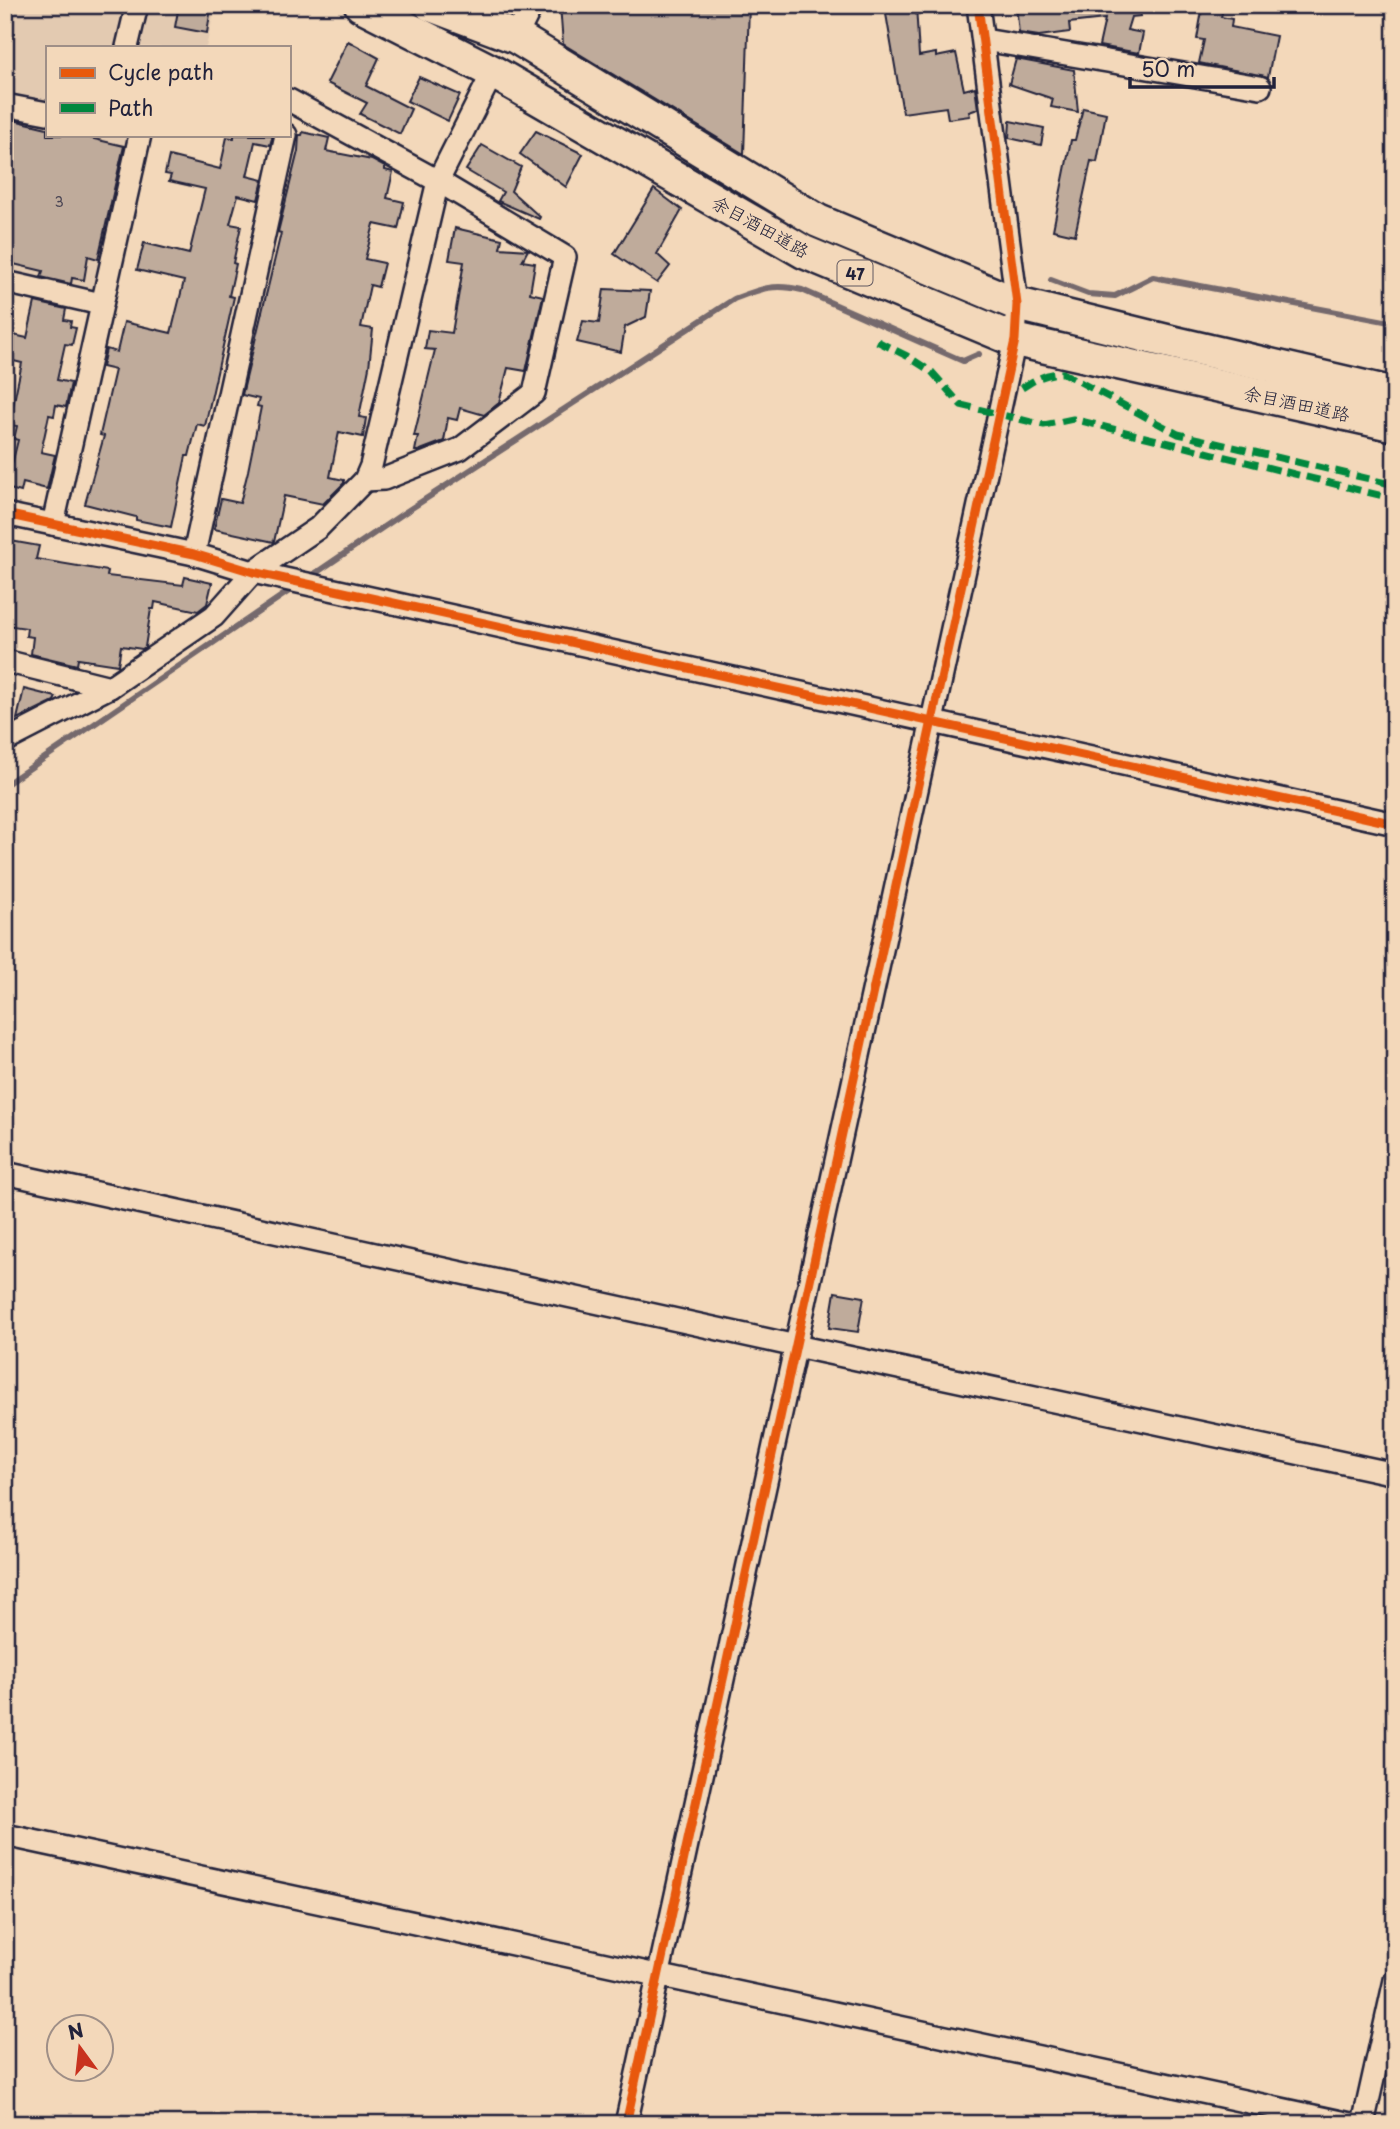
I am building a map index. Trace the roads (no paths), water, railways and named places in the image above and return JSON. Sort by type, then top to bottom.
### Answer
[{"type":"highway","name":"余目酒田道路","points":[[361,5],[494,72],[804,252],[1015,340],[1395,425]]},
{"type":"highway","name":"余目酒田道路","points":[[431,5],[516,37],[818,221],[1017,304],[1395,394]]},
{"type":"street","points":[[127,46],[137,5]]},
{"type":"street","points":[[516,37],[532,5]]},
{"type":"street","points":[[626,2124],[1015,340],[1017,304],[978,5]]},
{"type":"street","points":[[984,40],[1259,87]]},
{"type":"street","points":[[5,741],[110,687],[214,616],[253,572],[318,528],[365,480],[374,453],[438,181],[494,72]]},
{"type":"street","points":[[5,105],[46,113]]},
{"type":"street","points":[[290,107],[438,181],[565,257],[534,393],[460,449],[384,479],[365,480]]},
{"type":"street","points":[[53,524],[139,136]]},
{"type":"street","points":[[194,554],[286,136]]},
{"type":"street","points":[[5,282],[101,304]]},
{"type":"street","points":[[5,514],[194,554],[253,572],[1395,824]]},
{"type":"street","points":[[5,661],[110,687]]},
{"type":"street","points":[[5,1173],[1395,1474]]},
{"type":"street","points":[[5,1836],[1351,2124]]},
{"type":"street","points":[[1363,2124],[1395,1980]]},
{"type":"waterway","points":[[1051,280],[1088,294],[1115,296],[1153,277],[1395,323]]},
{"type":"waterway","points":[[307,579],[734,299],[752,292],[775,287],[802,290],[963,361],[979,354]]},
{"type":"waterway","points":[[5,785],[295,587]]}]
